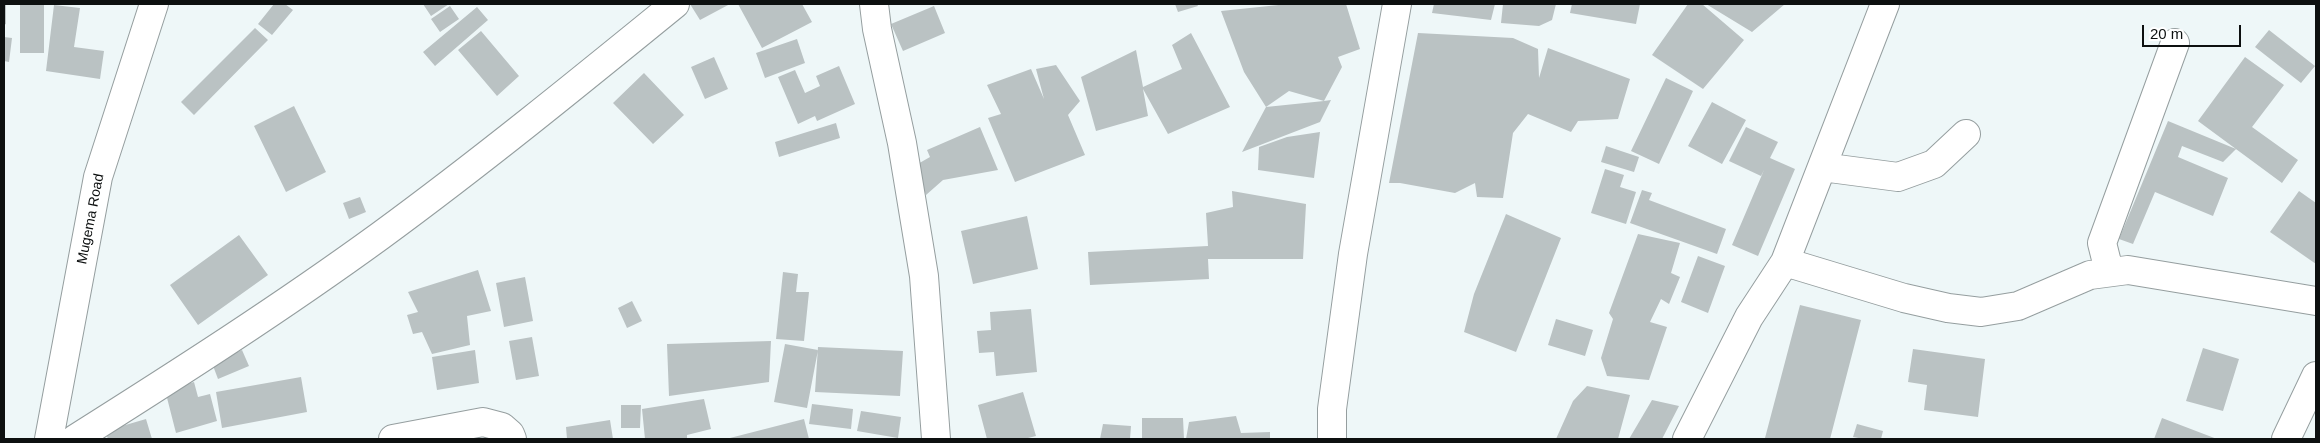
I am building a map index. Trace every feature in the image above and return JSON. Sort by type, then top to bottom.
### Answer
[{"type":"street","name":"Mugema Road","points":[[49,439],[98,177],[154,4]]},
{"type":"street","points":[[75,439],[236,336],[380,235],[553,102],[674,4]]},
{"type":"street","points":[[874,4],[877,29],[902,143],[924,276],[936,439]]},
{"type":"street","points":[[1332,439],[1332,409],[1353,254],[1397,4]]},
{"type":"street","points":[[1687,439],[1750,318],[1785,262],[1885,4]]},
{"type":"street","points":[[2109,271],[2102,243],[2175,43]]},
{"type":"street","points":[[1822,167],[1898,177],[1934,164],[1966,134]]},
{"type":"street","points":[[1785,262],[1904,298],[1948,308],[1981,312],[2018,306],[2090,275],[2128,270],[2316,301]]},
{"type":"street","points":[[2286,439],[2316,376]]},
{"type":"street","points":[[393,439],[483,422],[502,427],[510,434],[512,439]]},
{"type":"building","points":[[4,4],[6,4],[6,24],[4,25]]},
{"type":"building","points":[[20,4],[44,4],[44,53],[20,53]]},
{"type":"building","points":[[274,4],[285,4],[293,10],[272,35],[258,24]]},
{"type":"building","points":[[423,4],[449,4],[431,16]]},
{"type":"building","points":[[690,4],[730,4],[700,20]]},
{"type":"building","points":[[738,4],[802,4],[812,22],[762,48]]},
{"type":"building","points":[[1175,4],[1197,4],[1198,6],[1178,12]]},
{"type":"building","points":[[1288,4],[1346,4],[1360,49],[1338,57],[1342,67],[1324,101],[1289,91],[1266,107],[1244,72],[1221,11]]},
{"type":"building","points":[[1434,4],[1495,4],[1491,20],[1432,13]]},
{"type":"building","points":[[1503,4],[1556,4],[1552,20],[1539,26],[1501,23]]},
{"type":"building","points":[[1572,4],[1640,4],[1636,24],[1570,13]]},
{"type":"building","points":[[1688,4],[1702,4],[1744,40],[1703,89],[1652,55]]},
{"type":"building","points":[[1706,4],[1785,4],[1752,32]]},
{"type":"building","points":[[54,5],[80,8],[74,47],[104,51],[100,79],[46,71]]},
{"type":"building","points":[[450,6],[459,19],[440,32],[431,19]]},
{"type":"building","points":[[934,6],[945,33],[903,51],[891,24]]},
{"type":"building","points":[[477,7],[488,20],[435,66],[423,52]]},
{"type":"building","points":[[255,28],[268,40],[194,115],[181,102]]},
{"type":"building","points":[[2269,30],[2315,66],[2301,83],[2255,47]]},
{"type":"building","points":[[481,31],[519,76],[497,96],[458,50]]},
{"type":"building","points":[[1191,33],[1230,107],[1168,134],[1143,89],[1148,116],[1096,131],[1081,77],[1136,50],[1143,87],[1182,69],[1172,45]]},
{"type":"building","points":[[1418,33],[1513,38],[1538,49],[1539,78],[1548,48],[1630,79],[1618,119],[1578,121],[1571,132],[1528,114],[1513,133],[1503,198],[1477,197],[1475,183],[1455,193],[1400,183],[1389,183]]},
{"type":"building","points":[[4,37],[12,38],[9,62],[4,61]]},
{"type":"building","points":[[797,39],[805,63],[765,78],[756,53]]},
{"type":"building","points":[[714,57],[728,89],[705,99],[691,67]]},
{"type":"building","points":[[2245,57],[2284,85],[2252,127],[2298,160],[2282,183],[2198,121]]},
{"type":"building","points":[[1056,65],[1080,101],[1068,115],[1085,155],[1015,182],[988,118],[1001,114],[987,85],[1031,69],[1044,99],[1036,69]]},
{"type":"building","points":[[839,66],[855,104],[817,121],[815,116],[798,124],[778,77],[795,70],[805,93],[820,86],[816,76]]},
{"type":"building","points":[[644,73],[684,115],[653,144],[613,103]]},
{"type":"building","points":[[1666,78],[1693,91],[1659,164],[1631,151]]},
{"type":"building","points":[[1331,100],[1320,122],[1242,152],[1266,107]]},
{"type":"building","points":[[1712,102],[1746,120],[1722,164],[1688,146]]},
{"type":"building","points":[[294,106],[326,172],[286,192],[254,126]]},
{"type":"building","points":[[2168,121],[2236,149],[2223,162],[2182,146],[2178,157],[2228,178],[2213,216],[2155,192],[2133,244],[2119,239]]},
{"type":"building","points":[[836,123],[840,138],[779,157],[775,142]]},
{"type":"building","points":[[980,127],[998,170],[943,180],[926,195],[916,165],[930,157],[927,150]]},
{"type":"building","points":[[1746,127],[1778,142],[1770,158],[1795,169],[1758,256],[1732,245],[1764,170],[1761,176],[1729,161]]},
{"type":"building","points":[[1320,132],[1314,178],[1258,170],[1259,147],[1287,137]]},
{"type":"building","points":[[1606,146],[1639,157],[1634,172],[1601,162]]},
{"type":"building","points":[[1605,169],[1624,175],[1620,187],[1636,192],[1626,224],[1591,213]]},
{"type":"building","points":[[1642,190],[1652,193],[1649,200],[1726,229],[1717,254],[1630,223]]},
{"type":"building","points":[[1232,191],[1306,204],[1303,259],[1208,259],[1209,279],[1090,285],[1088,252],[1208,246],[1206,213],[1233,207]]},
{"type":"building","points":[[2299,191],[2316,203],[2316,264],[2270,232]]},
{"type":"building","points":[[360,197],[366,212],[349,219],[343,203]]},
{"type":"building","points":[[1506,214],[1561,238],[1516,352],[1464,332],[1474,294]]},
{"type":"building","points":[[1027,216],[1038,269],[973,284],[961,231]]},
{"type":"building","points":[[1638,234],[1680,243],[1671,273],[1680,277],[1669,304],[1661,299],[1650,322],[1667,327],[1649,380],[1607,376],[1601,358],[1613,319],[1609,313]]},
{"type":"building","points":[[239,235],[268,275],[198,325],[170,285]]},
{"type":"building","points":[[1698,256],[1725,266],[1708,313],[1681,302]]},
{"type":"building","points":[[478,270],[491,311],[467,316],[470,345],[432,354],[422,332],[413,334],[407,315],[418,312],[408,292]]},
{"type":"building","points":[[783,272],[798,274],[796,292],[809,292],[804,341],[776,339]]},
{"type":"building","points":[[525,277],[533,321],[504,327],[496,283]]},
{"type":"building","points":[[632,301],[642,321],[627,328],[618,308]]},
{"type":"building","points":[[1800,305],[1861,320],[1830,439],[1765,438]]},
{"type":"building","points":[[1031,309],[1037,372],[996,376],[994,352],[979,353],[977,331],[991,330],[990,312]]},
{"type":"building","points":[[1556,319],[1593,330],[1585,356],[1548,345]]},
{"type":"building","points":[[532,337],[539,376],[516,380],[509,341]]},
{"type":"building","points":[[771,341],[769,382],[669,396],[667,344]]},
{"type":"building","points":[[785,344],[818,350],[807,408],[774,402]]},
{"type":"building","points":[[818,347],[903,351],[900,396],[815,392]]},
{"type":"building","points":[[2203,348],[2239,359],[2223,411],[2186,401]]},
{"type":"building","points":[[1913,349],[1985,359],[1978,417],[1924,410],[1927,385],[1908,382]]},
{"type":"building","points":[[242,350],[249,366],[218,379],[212,363]]},
{"type":"building","points":[[475,350],[479,383],[437,390],[432,357]]},
{"type":"building","points":[[301,377],[307,412],[222,428],[216,392]]},
{"type":"building","points":[[194,382],[198,397],[210,394],[217,421],[176,433],[165,390]]},
{"type":"building","points":[[1587,386],[1630,395],[1618,439],[1556,439],[1573,401]]},
{"type":"building","points":[[1023,392],[1036,436],[1024,439],[987,439],[978,405]]},
{"type":"building","points":[[704,399],[711,429],[687,435],[687,439],[645,439],[642,409]]},
{"type":"building","points":[[1652,400],[1679,406],[1662,439],[1629,439]]},
{"type":"building","points":[[812,404],[853,409],[851,429],[809,424]]},
{"type":"building","points":[[621,405],[641,405],[640,428],[621,428]]},
{"type":"building","points":[[861,411],[901,417],[898,438],[857,431]]},
{"type":"building","points":[[1236,416],[1241,433],[1270,432],[1270,439],[1186,439],[1189,422]]},
{"type":"building","points":[[1142,418],[1183,418],[1184,439],[1142,439]]},
{"type":"building","points":[[2162,418],[2217,439],[2154,439]]},
{"type":"building","points":[[146,419],[152,439],[108,439],[105,431]]},
{"type":"building","points":[[804,419],[809,439],[726,439]]},
{"type":"building","points":[[610,420],[613,439],[567,439],[566,427]]},
{"type":"building","points":[[1103,424],[1131,426],[1130,439],[1100,439]]},
{"type":"building","points":[[1857,424],[1883,431],[1881,439],[1853,437]]}]
